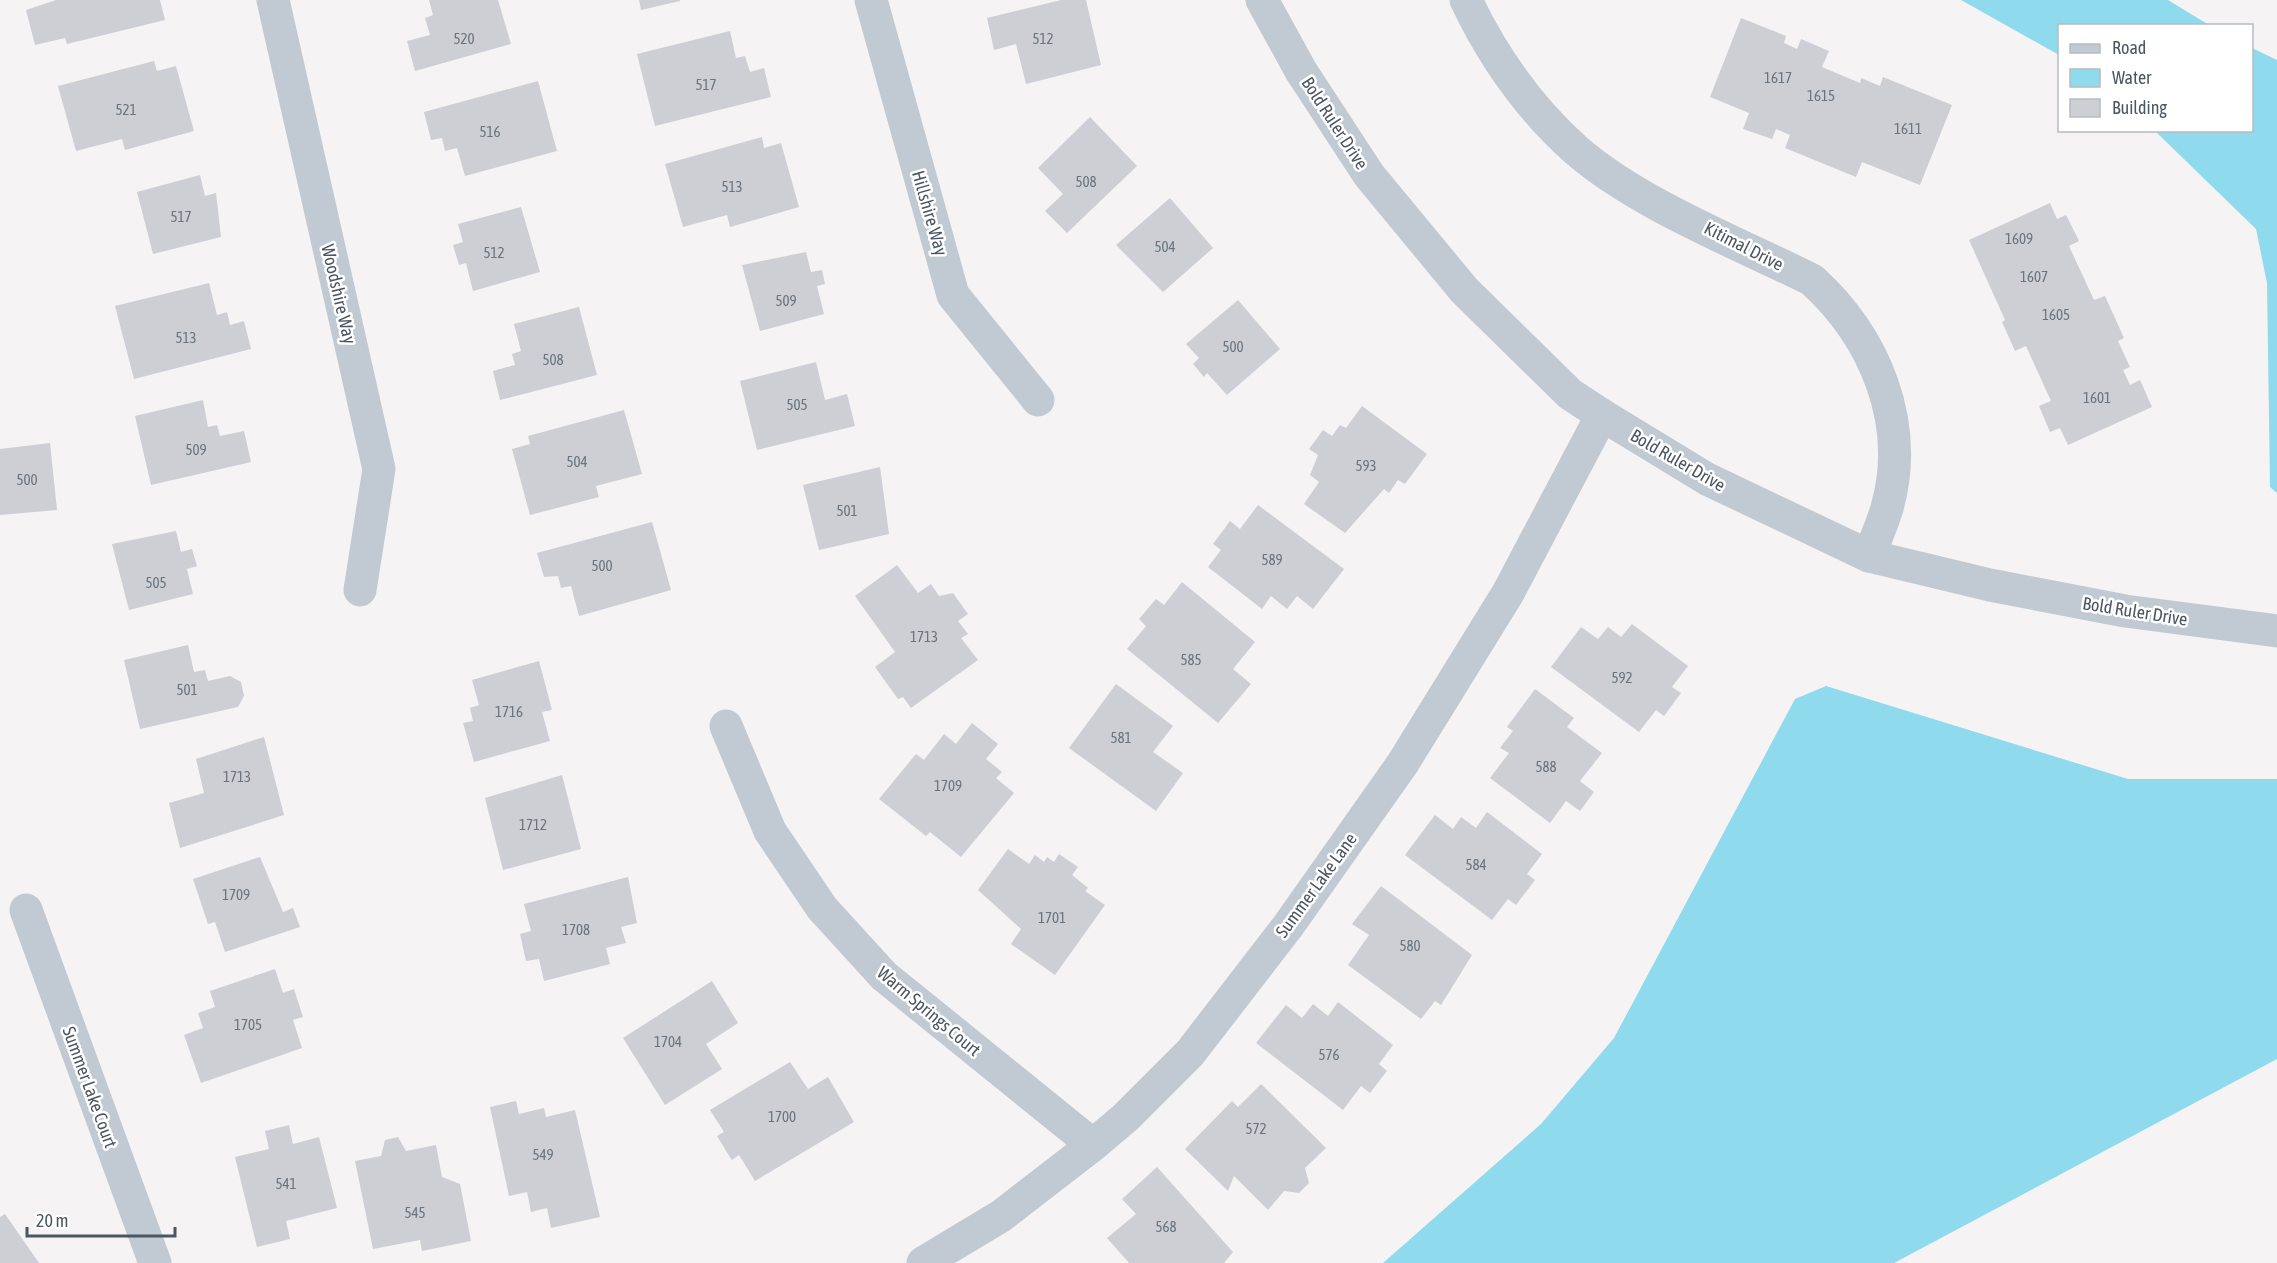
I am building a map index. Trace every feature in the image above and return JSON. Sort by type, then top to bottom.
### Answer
[{"type":"street","name":"Woodshire Way","points":[[273,0],[379,470],[360,590]]},
{"type":"street","name":"Hillshire Way","points":[[871,0],[953,295],[1038,400]]},
{"type":"street","name":"Bold Ruler Drive","points":[[1262,0],[1301,72],[1369,175],[1464,290],[1570,394],[1602,415],[1707,479],[1869,556],[1990,585],[2125,611],[2277,631]]},
{"type":"street","name":"Kitimal Drive","points":[[1466,0],[1486,42],[1527,100],[1577,150],[1634,191],[1812,280],[1835,301],[1864,342],[1882,378],[1892,418],[1894,469],[1887,508],[1869,556]]},
{"type":"street","name":"Summer Lake Lane","points":[[923,1263],[1001,1216],[1093,1145],[1126,1117],[1190,1053],[1288,926],[1390,782],[1508,592],[1602,415]]},
{"type":"street","name":"Warm Springs Court","points":[[726,726],[770,831],[822,908],[884,976],[1093,1145]]},
{"type":"street","name":"Summer Lake Court","points":[[26,910],[155,1263]]},
{"type":"water","points":[[1961,0],[2168,0],[2207,24],[2058,24],[2058,54]]},
{"type":"water","points":[[2253,48],[2277,60],[2277,493],[2270,487],[2267,283],[2256,229],[2156,132],[2253,132]]},
{"type":"water","points":[[1826,686],[2128,779],[2277,779],[2277,1059],[1894,1263],[1383,1263],[1541,1124],[1614,1038],[1795,699]]},
{"type":"building","points":[[56,0],[160,0],[165,20],[67,44],[65,38],[35,45],[26,10]]},
{"type":"building","points":[[429,0],[498,0],[511,44],[415,71],[407,41],[430,35],[425,18],[433,15]]},
{"type":"building","points":[[639,0],[680,0],[680,1],[641,10]]},
{"type":"building","points":[[1061,0],[1086,0],[1101,65],[1026,84],[1016,44],[994,50],[987,18]]},
{"type":"building","points":[[1741,18],[1786,36],[1784,43],[1797,49],[1801,39],[1829,51],[1822,67],[1860,83],[1861,78],[1880,86],[1883,77],[1952,105],[1920,185],[1862,162],[1856,177],[1785,148],[1790,135],[1776,129],[1772,139],[1743,129],[1749,113],[1710,97]]},
{"type":"building","points":[[730,31],[736,58],[745,56],[750,72],[764,68],[771,97],[655,126],[637,54]]},
{"type":"building","points":[[154,61],[157,71],[176,66],[194,131],[125,150],[122,139],[76,151],[58,86]]},
{"type":"building","points":[[538,81],[557,151],[465,176],[457,148],[445,151],[442,138],[431,140],[424,112]]},
{"type":"building","points":[[1090,117],[1137,166],[1067,233],[1045,211],[1063,194],[1038,168]]},
{"type":"building","points":[[762,137],[764,148],[781,143],[799,207],[730,227],[727,215],[683,227],[665,164]]},
{"type":"building","points":[[200,175],[205,196],[216,193],[221,237],[153,254],[137,192]]},
{"type":"building","points":[[1170,198],[1213,248],[1163,292],[1116,245]]},
{"type":"building","points":[[2050,203],[2057,219],[2066,215],[2079,241],[2069,246],[2094,300],[2105,296],[2124,338],[2118,341],[2130,367],[2123,370],[2130,385],[2140,380],[2152,407],[2068,445],[2060,428],[2050,432],[2039,406],[2051,401],[2026,346],[2015,351],[2002,322],[2005,320],[1969,240]]},
{"type":"building","points":[[521,207],[540,272],[473,291],[466,263],[459,265],[453,245],[463,242],[458,224]]},
{"type":"building","points":[[806,252],[811,272],[822,270],[825,284],[817,286],[824,314],[760,331],[742,265]]},
{"type":"building","points":[[209,283],[217,315],[227,312],[230,325],[244,321],[251,349],[134,379],[115,306]]},
{"type":"building","points":[[1238,300],[1280,349],[1227,395],[1207,373],[1204,377],[1193,364],[1199,358],[1186,344]]},
{"type":"building","points":[[579,307],[597,375],[500,400],[493,371],[515,365],[512,354],[521,351],[514,324]]},
{"type":"building","points":[[816,362],[825,400],[847,394],[855,426],[757,450],[740,381]]},
{"type":"building","points":[[203,400],[208,427],[217,425],[220,436],[244,431],[251,462],[151,485],[135,416]]},
{"type":"building","points":[[1362,406],[1427,454],[1405,484],[1398,480],[1389,493],[1384,489],[1345,533],[1304,504],[1319,482],[1310,475],[1318,455],[1309,449],[1323,430],[1332,436],[1340,425],[1346,428]]},
{"type":"building","points":[[624,410],[642,474],[596,486],[599,497],[530,515],[512,449],[530,444],[528,436]]},
{"type":"building","points":[[50,443],[57,510],[0,515],[0,449]]},
{"type":"building","points":[[880,467],[889,534],[819,550],[803,485]]},
{"type":"building","points":[[1258,505],[1344,569],[1313,609],[1297,596],[1287,609],[1271,596],[1262,609],[1208,567],[1221,550],[1213,544],[1230,521],[1240,529]]},
{"type":"building","points":[[652,522],[671,590],[579,616],[571,586],[561,588],[558,576],[544,577],[537,553]]},
{"type":"building","points":[[176,531],[181,552],[192,549],[197,566],[187,569],[193,594],[129,610],[112,544]]},
{"type":"building","points":[[897,565],[918,593],[931,584],[939,596],[953,593],[968,614],[958,621],[968,634],[961,638],[978,660],[911,708],[903,697],[898,699],[875,667],[895,652],[855,596]]},
{"type":"building","points":[[1182,582],[1255,642],[1233,669],[1251,684],[1218,723],[1127,649],[1146,626],[1139,619],[1156,599],[1164,605]]},
{"type":"building","points":[[1632,624],[1688,666],[1672,687],[1681,693],[1664,716],[1656,710],[1639,732],[1551,667],[1581,627],[1598,639],[1608,627],[1621,637]]},
{"type":"building","points":[[188,645],[194,672],[205,670],[208,681],[230,676],[241,682],[244,696],[238,707],[140,729],[124,660]]},
{"type":"building","points":[[539,661],[552,710],[542,712],[550,741],[474,762],[463,723],[473,721],[470,708],[479,705],[472,680]]},
{"type":"building","points":[[1116,684],[1173,726],[1153,752],[1183,773],[1156,811],[1069,748]]},
{"type":"building","points":[[1535,689],[1574,718],[1567,727],[1602,753],[1580,781],[1594,792],[1580,811],[1566,801],[1550,823],[1490,778],[1509,753],[1500,748],[1513,731],[1507,727]]},
{"type":"building","points":[[972,723],[998,744],[986,759],[1002,772],[996,778],[1014,793],[961,857],[930,832],[926,836],[879,799],[916,754],[924,760],[944,734],[956,744]]},
{"type":"building","points":[[264,737],[284,815],[180,848],[169,803],[204,793],[196,759]]},
{"type":"building","points":[[562,775],[581,849],[503,870],[485,798]]},
{"type":"building","points":[[1487,812],[1542,854],[1527,874],[1535,880],[1516,905],[1508,899],[1492,920],[1405,855],[1435,815],[1453,829],[1461,817],[1476,828]]},
{"type":"building","points":[[1008,849],[1029,864],[1035,855],[1044,862],[1047,857],[1054,862],[1059,854],[1078,867],[1072,875],[1088,888],[1085,891],[1105,905],[1055,975],[1011,944],[1021,929],[978,890]]},
{"type":"building","points":[[260,857],[283,912],[293,908],[300,927],[225,952],[215,922],[208,924],[193,879]]},
{"type":"building","points":[[628,877],[637,923],[621,927],[626,943],[606,948],[610,964],[544,981],[539,959],[526,961],[520,934],[531,931],[524,904]]},
{"type":"building","points":[[1381,886],[1472,955],[1441,1005],[1435,1001],[1421,1019],[1348,965],[1369,935],[1352,924]]},
{"type":"building","points":[[275,969],[283,993],[294,989],[303,1017],[293,1020],[302,1048],[201,1083],[184,1035],[203,1028],[198,1013],[215,1007],[210,991]]},
{"type":"building","points":[[712,981],[738,1023],[706,1044],[722,1069],[665,1105],[623,1038]]},
{"type":"building","points":[[1338,1002],[1393,1045],[1379,1064],[1387,1071],[1370,1093],[1361,1086],[1343,1110],[1256,1043],[1286,1005],[1302,1018],[1313,1004],[1328,1016]]},
{"type":"building","points":[[790,1062],[808,1089],[828,1077],[854,1122],[755,1181],[739,1155],[732,1160],[728,1154],[717,1136],[724,1132],[710,1110]]},
{"type":"building","points":[[1261,1084],[1326,1148],[1305,1168],[1309,1183],[1299,1193],[1284,1191],[1268,1210],[1234,1176],[1228,1191],[1185,1149],[1232,1101],[1238,1107]]},
{"type":"building","points":[[516,1101],[519,1114],[544,1108],[546,1117],[575,1110],[600,1217],[551,1228],[547,1208],[531,1212],[527,1192],[509,1196],[490,1107]]},
{"type":"building","points":[[289,1125],[293,1144],[319,1137],[337,1208],[286,1221],[290,1239],[257,1247],[235,1157],[269,1149],[265,1131]]},
{"type":"building","points":[[398,1137],[406,1151],[436,1145],[442,1177],[460,1184],[471,1241],[422,1251],[420,1240],[373,1249],[355,1161],[381,1156],[385,1140]]},
{"type":"building","points":[[1157,1167],[1233,1252],[1224,1263],[1129,1263],[1107,1238],[1136,1214],[1122,1199]]},
{"type":"building","points":[[5,1214],[39,1263],[0,1263],[0,1217]]}]
